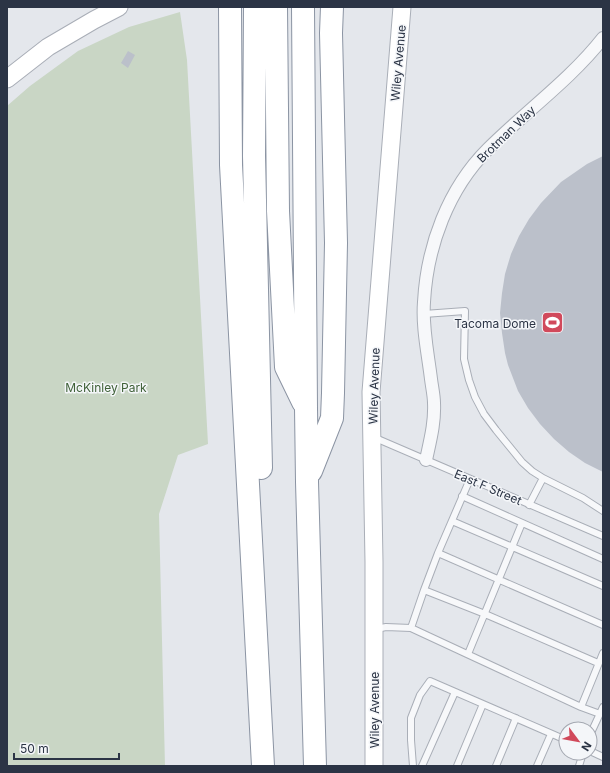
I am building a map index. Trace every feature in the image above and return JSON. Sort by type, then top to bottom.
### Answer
[{"type":"highway","points":[[255,7],[254,156],[269,766]]},
{"type":"highway","points":[[276,7],[278,211],[286,367],[306,408]]},
{"type":"highway","points":[[303,7],[307,482],[315,766]]},
{"type":"highway","points":[[307,482],[332,418],[336,243],[331,33],[332,7]]},
{"type":"highway","points":[[229,10],[231,165],[262,766]]},
{"type":"street","points":[[7,79],[48,47],[119,7]]},
{"type":"street","name":"Wiley Avenue","points":[[374,766],[371,392],[402,7]]},
{"type":"street","name":"Brotman Way","points":[[426,460],[433,426],[434,403],[424,323],[424,303],[426,280],[432,251],[445,212],[462,182],[487,150],[569,74],[603,38]]},
{"type":"lane","points":[[424,314],[465,312],[464,359],[475,397],[484,414],[522,462],[532,471],[603,511]]},
{"type":"lane","name":"East F Street","points":[[372,437],[603,536]]},
{"type":"lane","points":[[529,505],[542,478]]},
{"type":"lane","points":[[411,628],[438,553],[470,479]]},
{"type":"lane","points":[[462,496],[603,559]]},
{"type":"lane","points":[[452,521],[603,586]]},
{"type":"lane","points":[[468,654],[522,523]]},
{"type":"lane","points":[[438,553],[603,625]]},
{"type":"lane","points":[[424,590],[485,614],[598,664]]},
{"type":"lane","points":[[374,629],[386,627],[411,628],[600,714]]},
{"type":"lane","points":[[581,706],[603,653]]},
{"type":"lane","points":[[413,766],[411,718],[420,695],[430,680],[558,737]]},
{"type":"lane","points":[[422,766],[455,692]]},
{"type":"lane","points":[[457,766],[483,704]]},
{"type":"lane","points":[[597,721],[603,707]]},
{"type":"lane","points":[[496,766],[516,718]]},
{"type":"lane","points":[[537,766],[552,734]]},
{"type":"green space","name":"McKinley Park","points":[[180,12],[187,60],[208,444],[178,455],[159,514],[165,766],[7,766],[7,106],[30,86],[78,51],[129,27]]},
{"type":"building","points":[[128,51],[135,55],[128,68],[121,63]]},
{"type":"building","name":"Tacoma Dome","points":[[603,156],[603,472],[585,463],[569,452],[540,424],[528,408],[518,391],[508,365],[500,313],[505,274],[511,254],[529,219],[541,203],[561,182],[587,164]]},
{"type":"place","name":"Tacoma Dome","points":[[552,323]]}]
